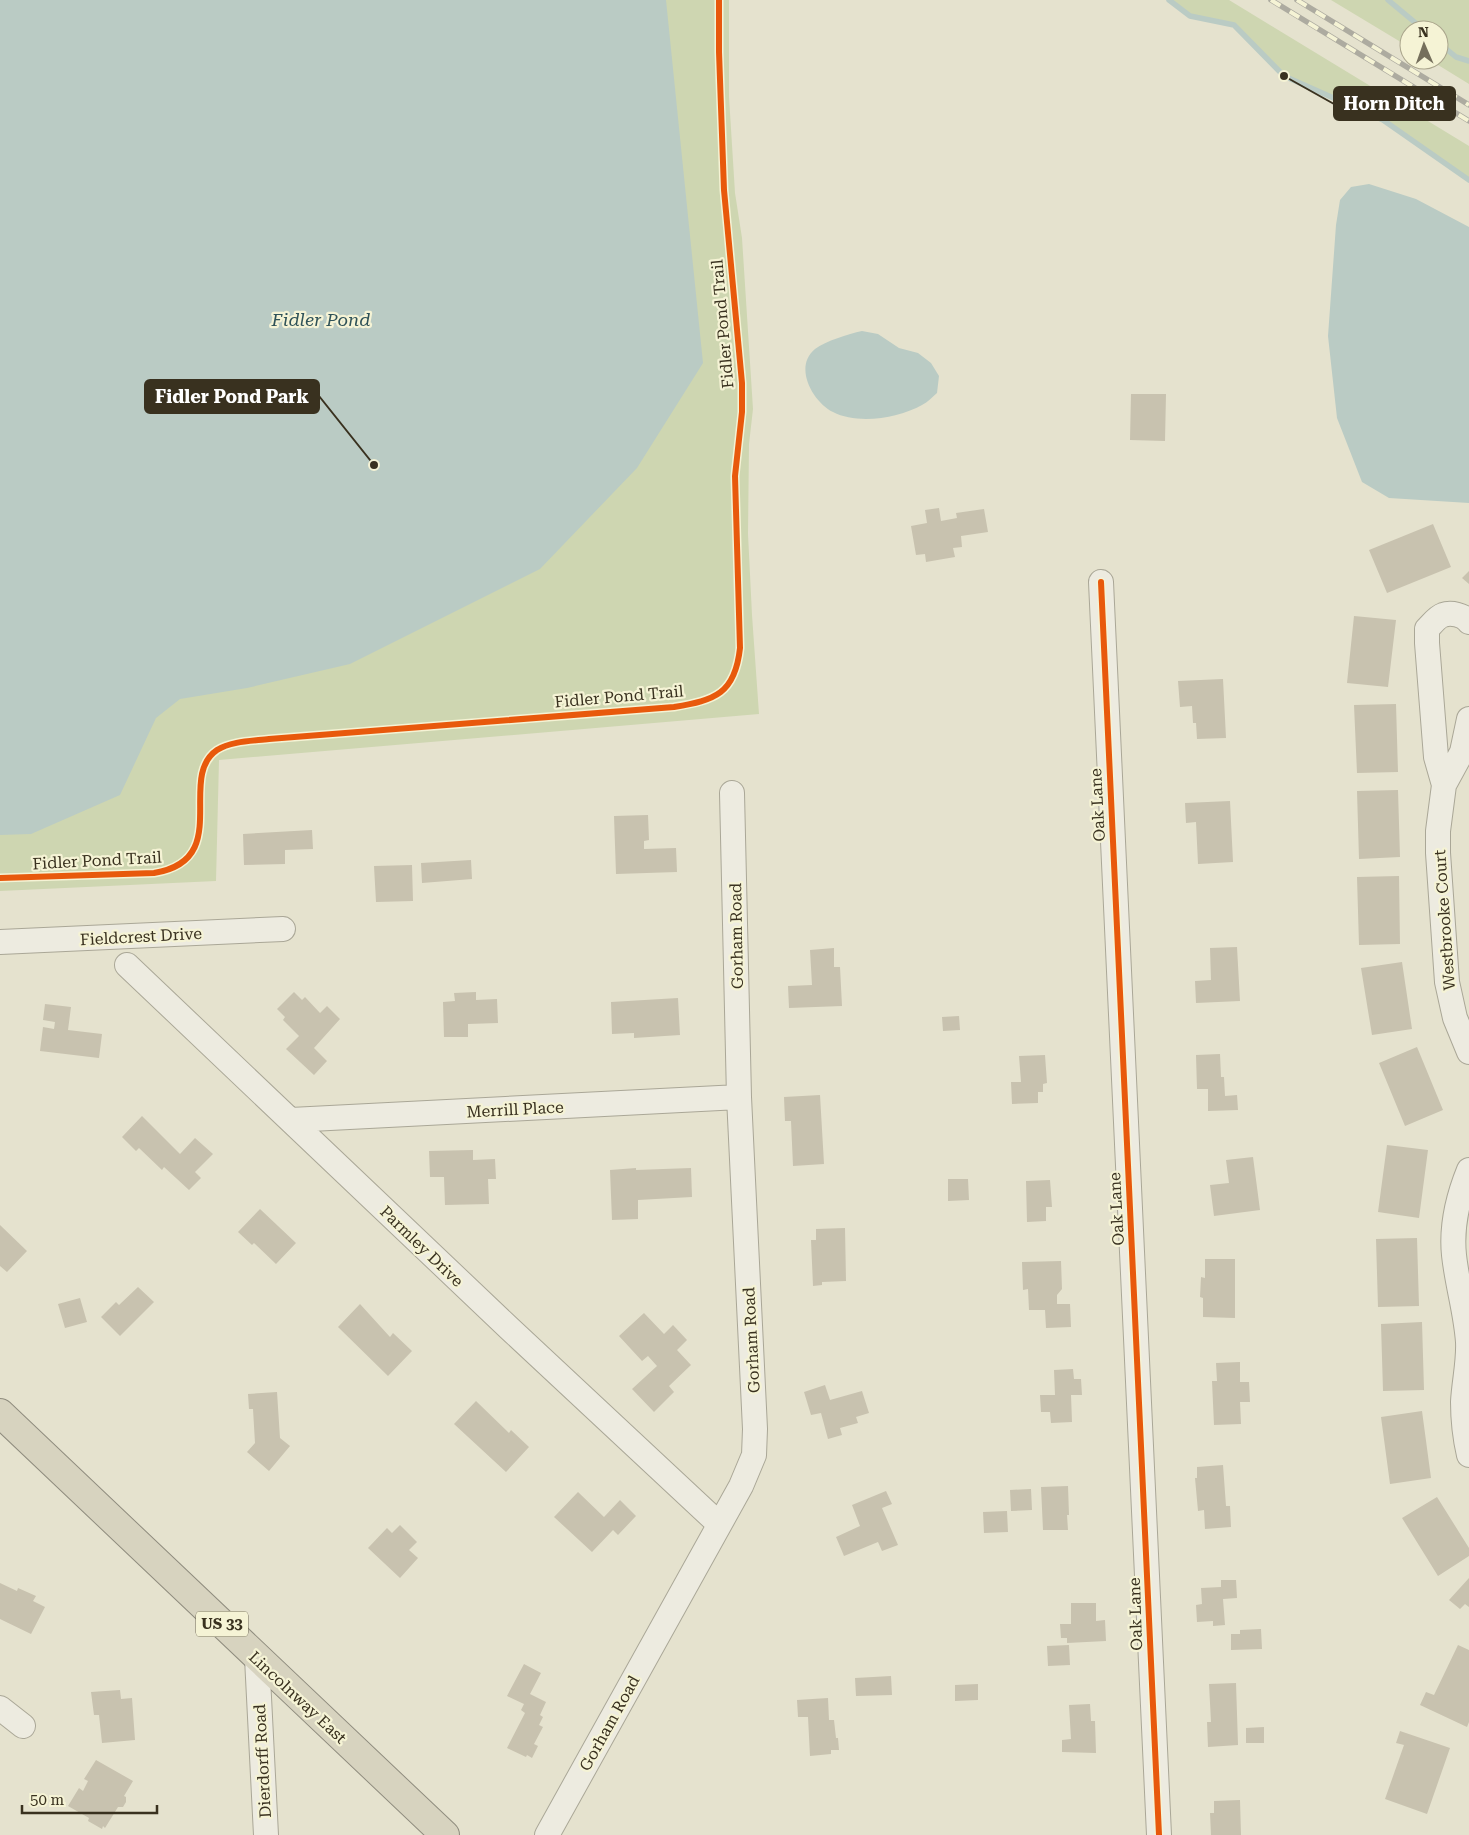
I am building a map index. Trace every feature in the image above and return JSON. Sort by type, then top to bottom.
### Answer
[{"type":"highway","name":"Lincolnway East","points":[[0,1413],[445,1835]]},
{"type":"street","name":"Oak Lane","points":[[1100,582],[1159,1835]]},
{"type":"street","name":"Westbrooke Court","points":[[1444,785],[1436,757],[1426,642],[1427,629],[1442,615],[1455,614],[1466,618],[1469,622]]},
{"type":"street","name":"Westbrooke Court","points":[[1469,719],[1462,752],[1444,785],[1438,830],[1447,982],[1456,1018],[1469,1052]]},
{"type":"street","name":"Gorham Road","points":[[547,1835],[748,1471],[754,1455],[755,1442],[739,1098],[732,793]]},
{"type":"street","name":"Fieldcrest Drive","points":[[0,942],[283,929]]},
{"type":"street","name":"Parmley Drive","points":[[127,965],[719,1524]]},
{"type":"street","name":"Merrill Place","points":[[291,1120],[739,1098]]},
{"type":"street","points":[[1469,1170],[1462,1186],[1453,1232],[1454,1254],[1468,1342],[1463,1403],[1465,1441],[1469,1455]]},
{"type":"street","name":"Dierdorff Road","points":[[257,1658],[266,1835]]},
{"type":"street","points":[[0,1708],[23,1726]]},
{"type":"green space","name":"Fidler Pond","points":[[0,0],[729,0],[729,97],[735,193],[742,238],[753,409],[749,444],[748,534],[759,714],[219,760],[216,881],[0,891]]},
{"type":"green space","points":[[1169,0],[1229,0],[1469,146],[1469,180],[1383,120],[1284,76],[1234,25],[1190,16]]},
{"type":"green space","points":[[1331,0],[1469,0],[1469,84],[1446,70],[1449,70],[1449,20],[1399,20],[1399,41]]},
{"type":"water","name":"Fidler Pond","points":[[0,0],[666,0],[703,363],[637,468],[540,569],[350,664],[247,688],[180,699],[156,718],[120,795],[31,834],[0,835]]},
{"type":"water","points":[[1369,184],[1416,199],[1469,227],[1469,503],[1389,498],[1362,482],[1337,418],[1328,336],[1336,225],[1340,200],[1351,187]]},
{"type":"water","points":[[862,331],[878,334],[899,348],[918,353],[931,363],[939,376],[937,393],[913,410],[878,418],[866,419],[843,416],[826,407],[808,384],[806,365],[809,356],[815,349],[825,343]]},
{"type":"building","points":[[1131,394],[1166,394],[1165,441],[1130,440]]},
{"type":"building","points":[[939,508],[941,521],[957,518],[956,513],[984,509],[988,532],[961,536],[962,547],[953,548],[955,557],[926,562],[925,554],[916,555],[911,526],[927,523],[925,510]]},
{"type":"building","points":[[1433,524],[1451,567],[1387,593],[1369,550]]},
{"type":"building","points":[[1469,571],[1469,584],[1462,578]]},
{"type":"building","points":[[1354,616],[1396,620],[1388,687],[1347,683]]},
{"type":"building","points":[[1223,679],[1226,738],[1197,739],[1196,723],[1193,723],[1192,706],[1180,707],[1178,681]]},
{"type":"building","points":[[1396,704],[1398,772],[1357,773],[1354,705]]},
{"type":"building","points":[[1398,790],[1400,857],[1359,859],[1357,791]]},
{"type":"building","points":[[1230,801],[1233,862],[1198,864],[1196,822],[1186,823],[1185,803]]},
{"type":"building","points":[[648,815],[649,840],[644,841],[644,849],[676,848],[677,872],[616,874],[614,816]]},
{"type":"building","points":[[312,830],[313,849],[285,850],[285,864],[244,865],[243,834]]},
{"type":"building","points":[[471,860],[472,879],[422,883],[421,863]]},
{"type":"building","points":[[412,865],[413,901],[376,902],[374,866]]},
{"type":"building","points":[[1399,876],[1400,944],[1359,945],[1357,877]]},
{"type":"building","points":[[1237,947],[1240,1001],[1196,1003],[1195,981],[1211,980],[1210,948]]},
{"type":"building","points":[[834,948],[834,967],[840,967],[842,1006],[789,1008],[788,986],[812,985],[810,950]]},
{"type":"building","points":[[1402,962],[1412,1029],[1372,1035],[1361,968]]},
{"type":"building","points":[[294,992],[302,1000],[305,997],[320,1013],[327,1006],[340,1019],[314,1048],[327,1061],[314,1075],[286,1049],[299,1036],[283,1020],[285,1017],[277,1009]]},
{"type":"building","points":[[476,992],[476,1000],[497,999],[498,1023],[468,1024],[468,1037],[444,1037],[443,1002],[455,1001],[454,993]]},
{"type":"building","points":[[678,998],[680,1035],[634,1038],[634,1033],[612,1034],[611,1002]]},
{"type":"building","points":[[45,1004],[71,1007],[68,1030],[102,1034],[99,1058],[40,1051],[43,1027],[54,1029],[55,1022],[43,1020]]},
{"type":"building","points":[[959,1016],[960,1030],[943,1031],[942,1017]]},
{"type":"building","points":[[1417,1047],[1443,1110],[1405,1126],[1379,1063]]},
{"type":"building","points":[[1220,1054],[1221,1077],[1224,1077],[1225,1096],[1237,1095],[1238,1110],[1208,1111],[1208,1089],[1197,1089],[1196,1055]]},
{"type":"building","points":[[1045,1055],[1047,1083],[1043,1084],[1043,1092],[1038,1092],[1038,1103],[1012,1104],[1011,1082],[1021,1082],[1019,1056]]},
{"type":"building","points":[[820,1095],[824,1164],[793,1166],[791,1121],[785,1121],[784,1097]]},
{"type":"building","points":[[142,1116],[180,1154],[195,1138],[213,1154],[195,1172],[201,1178],[189,1190],[164,1167],[162,1170],[139,1148],[136,1151],[122,1137]]},
{"type":"building","points":[[1387,1145],[1428,1150],[1419,1218],[1378,1212]]},
{"type":"building","points":[[473,1150],[473,1160],[495,1159],[496,1179],[488,1179],[489,1204],[445,1205],[444,1177],[430,1177],[429,1151]]},
{"type":"building","points":[[1253,1157],[1260,1210],[1214,1216],[1210,1185],[1229,1183],[1226,1160]]},
{"type":"building","points":[[636,1168],[636,1170],[691,1168],[692,1197],[638,1200],[638,1219],[612,1220],[610,1170]]},
{"type":"building","points":[[948,1179],[968,1179],[969,1200],[948,1201]]},
{"type":"building","points":[[1050,1180],[1052,1207],[1046,1207],[1046,1221],[1027,1222],[1026,1181]]},
{"type":"building","points":[[260,1209],[296,1243],[276,1264],[254,1243],[252,1245],[238,1232]]},
{"type":"building","points":[[0,1225],[27,1251],[7,1272],[0,1266]]},
{"type":"building","points":[[845,1228],[846,1281],[822,1282],[822,1285],[813,1286],[811,1240],[816,1240],[816,1229]]},
{"type":"building","points":[[1417,1238],[1419,1306],[1378,1307],[1376,1239]]},
{"type":"building","points":[[1205,1259],[1235,1259],[1235,1318],[1203,1317],[1203,1298],[1200,1297],[1201,1277],[1205,1278]]},
{"type":"building","points":[[1061,1261],[1062,1289],[1057,1295],[1057,1304],[1070,1304],[1071,1327],[1046,1328],[1045,1310],[1029,1310],[1028,1289],[1023,1290],[1022,1262]]},
{"type":"building","points":[[138,1287],[154,1302],[120,1336],[101,1317],[116,1302],[119,1305]]},
{"type":"building","points":[[80,1298],[87,1322],[65,1328],[58,1304]]},
{"type":"building","points":[[360,1304],[390,1337],[393,1333],[412,1351],[388,1376],[338,1327]]},
{"type":"building","points":[[644,1313],[664,1334],[673,1325],[687,1340],[677,1350],[691,1365],[669,1386],[674,1392],[654,1412],[632,1389],[657,1366],[648,1356],[642,1361],[619,1336]]},
{"type":"building","points":[[1422,1322],[1424,1390],[1383,1391],[1381,1324]]},
{"type":"building","points":[[1240,1362],[1240,1382],[1249,1382],[1250,1402],[1240,1402],[1241,1424],[1214,1425],[1212,1381],[1217,1381],[1216,1363]]},
{"type":"building","points":[[1073,1369],[1074,1379],[1081,1379],[1082,1395],[1071,1395],[1072,1422],[1051,1423],[1050,1412],[1041,1412],[1040,1395],[1055,1395],[1054,1370]]},
{"type":"building","points":[[825,1385],[830,1400],[862,1391],[869,1413],[856,1417],[858,1423],[840,1428],[842,1435],[828,1439],[821,1413],[811,1415],[804,1392]]},
{"type":"building","points":[[277,1392],[280,1438],[290,1446],[269,1471],[247,1452],[255,1443],[253,1409],[249,1409],[248,1394]]},
{"type":"building","points":[[476,1401],[509,1433],[511,1430],[529,1447],[506,1472],[454,1424]]},
{"type":"building","points":[[1422,1411],[1431,1478],[1390,1484],[1381,1417]]},
{"type":"building","points":[[1223,1465],[1226,1506],[1230,1506],[1231,1527],[1205,1529],[1204,1510],[1198,1511],[1195,1478],[1197,1478],[1197,1467]]},
{"type":"building","points":[[1068,1486],[1068,1530],[1043,1530],[1041,1487]]},
{"type":"building","points":[[1031,1489],[1032,1510],[1011,1511],[1010,1490]]},
{"type":"building","points":[[886,1491],[892,1504],[882,1508],[898,1545],[882,1551],[878,1542],[844,1556],[836,1537],[860,1526],[852,1505]]},
{"type":"building","points":[[578,1492],[604,1517],[620,1500],[636,1516],[618,1535],[613,1530],[592,1552],[554,1517]]},
{"type":"building","points":[[1437,1497],[1469,1548],[1469,1556],[1438,1576],[1402,1518]]},
{"type":"building","points":[[1007,1511],[1008,1532],[984,1533],[983,1512]]},
{"type":"building","points":[[400,1525],[417,1542],[409,1550],[418,1558],[400,1578],[368,1548],[387,1528],[392,1533]]},
{"type":"building","points":[[1469,1578],[1469,1607],[1465,1604],[1460,1609],[1449,1600]]},
{"type":"building","points":[[1221,1580],[1236,1580],[1237,1598],[1223,1599],[1225,1625],[1213,1626],[1213,1621],[1197,1622],[1196,1605],[1202,1604],[1201,1588],[1221,1587]]},
{"type":"building","points":[[0,1583],[17,1591],[18,1588],[36,1596],[33,1601],[45,1607],[31,1634],[0,1619]]},
{"type":"building","points":[[1071,1603],[1096,1603],[1096,1621],[1105,1620],[1106,1641],[1067,1643],[1067,1638],[1061,1638],[1060,1624],[1071,1624]]},
{"type":"building","points":[[1261,1629],[1262,1649],[1231,1650],[1231,1634],[1240,1634],[1240,1630]]},
{"type":"building","points":[[1069,1645],[1070,1665],[1048,1666],[1047,1646]]},
{"type":"building","points":[[1458,1645],[1469,1650],[1469,1722],[1467,1727],[1420,1705],[1426,1692],[1434,1695]]},
{"type":"building","points":[[524,1664],[541,1673],[530,1694],[546,1702],[540,1715],[543,1717],[539,1725],[543,1727],[534,1744],[538,1746],[532,1758],[507,1748],[525,1713],[521,1710],[524,1704],[507,1696]]},
{"type":"building","points":[[891,1676],[892,1695],[856,1696],[855,1678]]},
{"type":"building","points":[[1236,1683],[1238,1745],[1208,1747],[1207,1722],[1211,1722],[1209,1684]]},
{"type":"building","points":[[978,1684],[978,1700],[955,1701],[955,1685]]},
{"type":"building","points":[[120,1690],[121,1699],[132,1698],[135,1740],[102,1743],[99,1715],[94,1715],[91,1692]]},
{"type":"building","points":[[828,1698],[829,1720],[834,1720],[839,1750],[831,1750],[831,1754],[810,1756],[808,1717],[798,1717],[797,1700]]},
{"type":"building","points":[[1090,1704],[1091,1721],[1095,1721],[1096,1753],[1062,1752],[1062,1740],[1071,1739],[1069,1705]]},
{"type":"building","points":[[1264,1727],[1264,1743],[1246,1743],[1246,1728]]},
{"type":"building","points":[[1400,1731],[1450,1748],[1427,1814],[1385,1799],[1404,1745],[1396,1743]]},
{"type":"building","points":[[96,1760],[133,1781],[124,1796],[126,1797],[126,1802],[123,1807],[118,1807],[105,1828],[103,1826],[102,1829],[88,1821],[89,1818],[68,1806],[79,1788],[83,1791],[88,1781],[84,1779]]},
{"type":"building","points":[[1240,1800],[1241,1835],[1211,1835],[1210,1813],[1214,1813],[1214,1801]]},
{"type":"waterway","points":[[1169,0],[1190,16],[1234,25],[1284,76],[1383,120],[1469,180]]},
{"type":"waterway","points":[[1388,0],[1412,20]]},
{"type":"waterway","points":[[1449,51],[1456,57],[1469,61]]},
{"type":"railway","points":[[1271,0],[1469,121]]},
{"type":"railway","points":[[1297,0],[1469,105]]},
{"type":"cycle path","name":"Fidler Pond Trail","points":[[0,878],[154,873],[178,865],[192,852],[198,836],[201,779],[206,763],[217,750],[229,745],[269,739],[674,707],[712,697],[728,685],[733,676],[740,648],[735,476],[742,412],[742,383],[724,190],[719,0]]},
{"type":"cycle path","points":[[1101,582],[1159,1835]]},
{"type":"place","name":"Horn Ditch","points":[[1284,76]]},
{"type":"place","name":"Fidler Pond Park","points":[[374,465]]}]
